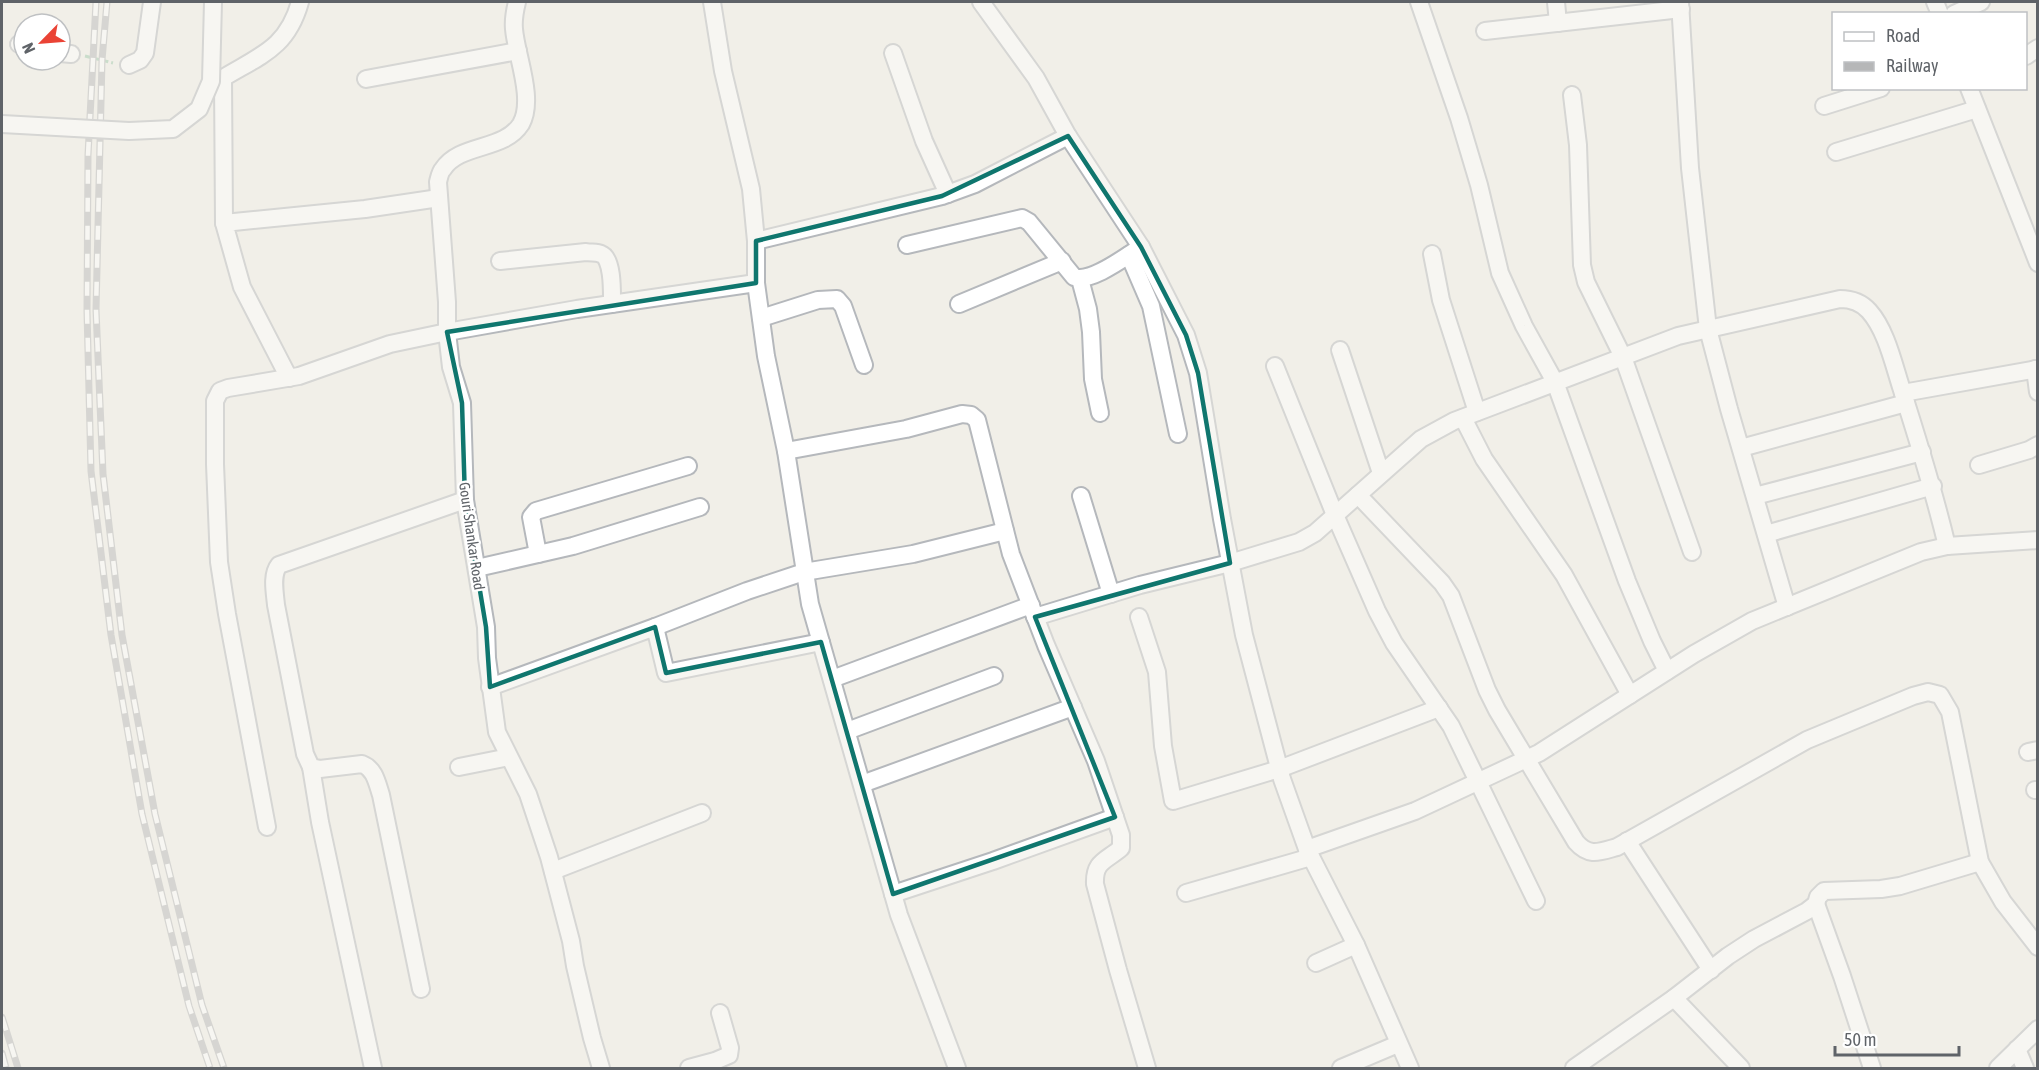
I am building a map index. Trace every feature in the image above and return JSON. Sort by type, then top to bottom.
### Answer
[{"type":"street","points":[[129,65],[140,60],[145,53],[152,2]]},
{"type":"street","points":[[2,124],[129,131],[173,129],[199,109],[211,81],[213,2]]},
{"type":"street","points":[[289,378],[242,287],[224,223],[223,78],[269,51],[285,36],[292,25],[300,2]]},
{"type":"street","name":"Gouri Shankar Road","points":[[517,2],[514,12],[514,29],[525,85],[525,109],[521,123],[510,135],[457,156],[442,169],[438,182],[447,332],[451,367],[462,404],[465,500],[486,627],[490,687],[498,732],[528,794],[553,871],[601,1068]]},
{"type":"street","points":[[712,2],[723,71],[751,189],[756,241],[756,283],[766,356],[786,451],[810,604],[899,915],[957,1068]]},
{"type":"street","points":[[981,2],[1036,78],[1186,335],[1198,373],[1244,635],[1280,769],[1309,853],[1356,945],[1410,1068]]},
{"type":"street","points":[[1419,2],[1459,118],[1479,185],[1500,273],[1524,326],[1555,382],[1627,580],[1667,672]]},
{"type":"street","points":[[1556,2],[1558,23]]},
{"type":"street","points":[[1958,12],[1981,2]]},
{"type":"street","points":[[1485,31],[1558,23],[1625,9],[1680,5],[1690,168],[1708,329],[1787,607]]},
{"type":"street","points":[[366,79],[518,51]]},
{"type":"street","points":[[893,53],[924,141],[948,194]]},
{"type":"street","points":[[1824,106],[1875,90]]},
{"type":"street","points":[[1970,90],[2031,228],[2037,263]]},
{"type":"street","points":[[1572,96],[1578,145],[1582,265],[1586,282],[1623,357],[1692,552]]},
{"type":"street","points":[[1836,152],[1977,109]]},
{"type":"street","points":[[756,241],[884,212],[948,194],[975,184],[1068,136]]},
{"type":"street","points":[[224,223],[365,209],[439,198]]},
{"type":"street","points":[[907,245],[1022,218],[1029,222],[1074,277],[1080,279],[1099,272],[1135,251]]},
{"type":"street","points":[[1135,251],[1151,306],[1178,434]]},
{"type":"street","points":[[500,261],[586,252],[600,253],[606,257],[610,267],[612,304]]},
{"type":"street","points":[[1432,254],[1470,415],[1484,459],[1564,575],[1630,695]]},
{"type":"street","points":[[959,304],[1062,261]]},
{"type":"street","points":[[1080,279],[1088,309],[1093,379],[1100,413]]},
{"type":"street","points":[[267,827],[219,562],[215,401],[220,391],[299,376],[390,344],[447,332],[612,304],[756,283]]},
{"type":"street","points":[[761,318],[818,300],[837,298],[843,306],[864,365]]},
{"type":"street","points":[[832,679],[1033,611],[1111,594],[1230,563],[1299,542],[1315,533],[1421,439],[1470,415],[1678,336],[1840,299],[1850,299],[1861,304],[1878,323],[1933,486],[1947,546]]},
{"type":"street","points":[[1340,350],[1382,474]]},
{"type":"street","points":[[1275,366],[1335,515],[1377,610],[1394,643],[1451,726],[1536,901]]},
{"type":"street","points":[[1741,448],[1904,398],[2036,369],[2037,392]]},
{"type":"street","points":[[786,451],[906,429],[952,416],[971,415],[977,420],[1011,554],[1096,761],[1121,835],[1121,849],[1100,864],[1095,871],[1095,884],[1147,1068]]},
{"type":"street","points":[[1979,465],[2029,450],[2037,445]]},
{"type":"street","points":[[1755,496],[1922,452]]},
{"type":"street","points":[[538,554],[531,524],[531,516],[536,511],[688,466]]},
{"type":"street","points":[[1766,534],[1933,486]]},
{"type":"street","points":[[1358,495],[1442,583],[1451,596],[1487,690],[1576,842],[1583,850],[1600,852],[1617,847],[1807,740],[1913,696],[1928,692],[1940,695],[1950,712],[1980,862],[2003,902],[2037,946]]},
{"type":"street","points":[[1082,496],[1111,594]]},
{"type":"street","points":[[373,1068],[322,834],[311,767],[305,754],[276,605],[274,580],[279,565],[465,500]]},
{"type":"street","points":[[477,568],[573,546],[700,507]]},
{"type":"street","points":[[490,687],[804,572],[913,554],[1005,531]]},
{"type":"street","points":[[1186,893],[1309,853],[1414,811],[1527,759],[1752,621],[1921,552],[1947,546],[2037,540]]},
{"type":"street","points":[[1139,617],[1157,672],[1164,746],[1173,801],[1280,769],[1438,708]]},
{"type":"street","points":[[655,627],[666,673],[821,642]]},
{"type":"street","points":[[847,731],[994,676]]},
{"type":"street","points":[[862,784],[1073,707]]},
{"type":"street","points":[[459,768],[509,757]]},
{"type":"street","points":[[311,767],[320,769],[362,764],[368,766],[374,774],[381,795],[421,989]]},
{"type":"street","points":[[553,871],[702,813]]},
{"type":"street","points":[[893,894],[1115,817]]},
{"type":"street","points":[[1627,841],[1711,970]]},
{"type":"street","points":[[1872,1068],[1816,904],[1818,897],[1824,891],[1900,886],[1980,862]]},
{"type":"street","points":[[1574,1068],[1754,939],[1816,904]]},
{"type":"street","points":[[1316,963],[1356,945]]},
{"type":"street","points":[[1674,998],[1741,1068]]},
{"type":"street","points":[[689,1068],[729,1055],[730,1047],[720,1013]]},
{"type":"street","points":[[1998,1068],[2037,1029]]},
{"type":"street","points":[[1341,1068],[1398,1044]]},
{"type":"street","points":[[2017,1049],[2025,1068]]},
{"type":"path","points":[[72,54],[129,65]]},
{"type":"highlighted area","points":[[1068,136],[1141,247],[1186,335],[1198,373],[1230,563],[1035,617],[1115,817],[893,894],[821,642],[666,673],[655,627],[490,687],[486,627],[465,500],[462,403],[447,332],[756,283],[756,241],[942,196]]},
{"type":"railway","points":[[96,2],[88,155],[87,311],[91,471],[111,635],[142,814],[189,1006],[210,1068]]},
{"type":"railway","points":[[107,2],[102,60],[96,310],[103,474],[122,635],[155,814],[202,1005],[224,1068]]},
{"type":"railway","points":[[2,1017],[18,1068]]},
{"type":"railway","points":[[2,1053],[6,1068]]}]
